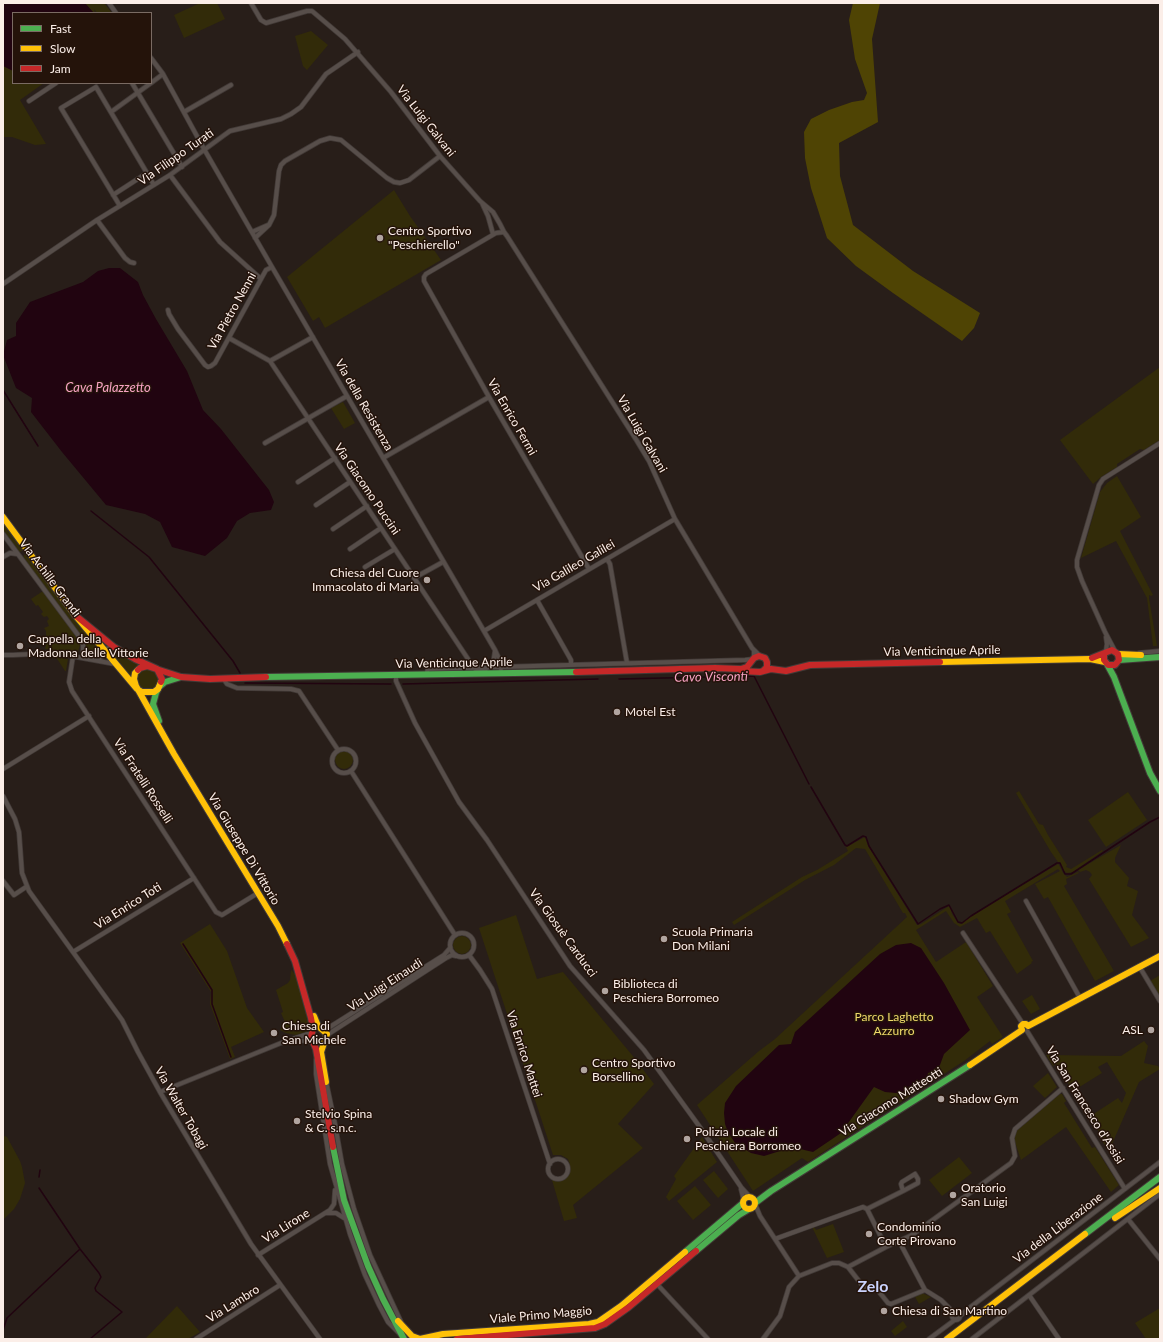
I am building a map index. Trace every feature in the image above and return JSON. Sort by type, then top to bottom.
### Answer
[{"type":"main road","name":"Via Achille Grandi","points":[[3,517],[75,614],[136,687]]},
{"type":"main road","name":"Via Achille Grandi","points":[[75,614],[114,647],[153,667]]},
{"type":"main road","points":[[1152,657],[1111,650],[1105,653],[1106,663],[1114,677],[1149,770],[1160,791]]},
{"type":"main road","points":[[1114,677],[1114,669],[1118,662],[1117,652]]},
{"type":"main road","name":"Via Venticinque Aprile","points":[[1090,659],[1105,653]]},
{"type":"main road","points":[[760,656],[767,662],[767,668],[760,672],[755,671],[752,667],[753,660],[760,656]]},
{"type":"main road","points":[[1106,663],[1112,666],[1118,662],[1160,657]]},
{"type":"main road","name":"Via Venticinque Aprile","points":[[763,671],[773,669],[786,671],[810,665],[1090,659],[1106,663]]},
{"type":"main road","name":"Via Venticinque Aprile","points":[[153,667],[181,676],[223,678],[396,675],[427,672],[469,671],[501,673],[715,668],[728,669],[745,668],[753,660]]},
{"type":"main road","name":"Via Venticinque Aprile","points":[[767,662],[783,668],[794,668]]},
{"type":"main road","points":[[144,666],[153,667],[158,670],[161,675],[162,680],[160,687],[154,692],[147,693],[140,691],[136,687],[134,679],[137,671],[144,666]]},
{"type":"main road","name":"Via Venticinque Aprile","points":[[728,669],[735,671],[755,671]]},
{"type":"main road","name":"Via Venticinque Aprile","points":[[160,687],[169,680],[181,676]]},
{"type":"main road","name":"Via Giuseppe Di Vittorio","points":[[136,687],[278,926],[295,961],[312,1021],[311,1038],[314,1042],[317,1056],[336,1168],[348,1212],[368,1266],[403,1337]]},
{"type":"main road","name":"Via Giuseppe Di Vittorio","points":[[160,687],[153,704],[158,720],[282,926],[307,984],[315,1020],[324,1033],[322,1054],[326,1081],[327,1111]]},
{"type":"main road","name":"Via Giacomo Matteotti","points":[[755,1204],[771,1191],[932,1090],[1025,1028],[1160,956]]},
{"type":"main road","points":[[312,1032],[316,1028],[324,1033],[320,1044],[314,1042]]},
{"type":"main road","points":[[1115,1218],[1159,1179]]},
{"type":"main road","points":[[948,1339],[1159,1179]]},
{"type":"main road","points":[[957,1339],[1115,1218],[1160,1188]]},
{"type":"main road","name":"Via Giacomo Matteotti","points":[[751,1197],[771,1191]]},
{"type":"main road","points":[[743,1202],[746,1198],[751,1197]]},
{"type":"main road","name":"Via Giosuè Carducci","points":[[751,1197],[755,1200],[755,1204]]},
{"type":"main road","name":"Via Giosuè Carducci","points":[[743,1202],[744,1206],[749,1209]]},
{"type":"main road","name":"Viale Primo Maggio","points":[[457,1339],[578,1330],[600,1326],[629,1307],[743,1202]]},
{"type":"main road","points":[[749,1209],[754,1207],[755,1204]]},
{"type":"main road","name":"Viale Primo Maggio","points":[[416,1339],[443,1334],[594,1323],[610,1314],[655,1282],[738,1215],[749,1209]]},
{"type":"main road","name":"Via Giuseppe Di Vittorio","points":[[388,1308],[403,1328],[416,1339]]},
{"type":"street","points":[[109,3],[115,12]]},
{"type":"street","name":"Via Luigi Galvani","points":[[251,3],[261,20],[266,23],[308,10],[312,11],[345,39],[358,52],[391,92],[440,156],[480,201],[493,212],[500,224],[502,232],[507,236],[645,454],[675,519],[754,650],[760,656]]},
{"type":"street","name":"Via Filippo Turati","points":[[3,284],[97,220],[170,175],[204,149],[230,132],[291,114],[301,107],[326,74],[358,52]]},
{"type":"street","name":"Via della Resistenza","points":[[152,59],[163,74],[255,238],[495,650],[501,673]]},
{"type":"street","points":[[152,82],[163,74]]},
{"type":"street","points":[[29,101],[54,84]]},
{"type":"street","points":[[133,84],[182,166]]},
{"type":"street","points":[[111,112],[150,84]]},
{"type":"street","points":[[184,112],[231,85]]},
{"type":"street","points":[[120,206],[61,108],[96,87],[154,185]]},
{"type":"street","points":[[255,238],[269,225],[274,215],[281,165],[285,161],[325,139],[341,140],[387,178],[394,182],[400,183],[410,180],[440,156]]},
{"type":"street","points":[[113,195],[147,173]]},
{"type":"street","points":[[170,175],[220,242],[260,279]]},
{"type":"street","name":"Via Luigi Galvani","points":[[480,201],[493,234]]},
{"type":"street","points":[[97,220],[125,258],[134,263]]},
{"type":"street","points":[[491,227],[496,223],[500,224]]},
{"type":"street","points":[[252,232],[269,225]]},
{"type":"street","points":[[493,234],[502,232]]},
{"type":"street","name":"Via Enrico Fermi","points":[[493,234],[426,274],[424,277],[426,286],[488,397],[590,569]]},
{"type":"street","name":"Via Pietro Nenni","points":[[168,310],[178,329],[205,365],[208,367],[211,366],[215,363],[260,279],[266,270],[272,266]]},
{"type":"street","points":[[270,361],[313,337]]},
{"type":"street","name":"Via Giacomo Puccini","points":[[229,338],[270,361],[468,659],[469,671]]},
{"type":"street","points":[[265,443],[347,396]]},
{"type":"street","points":[[383,458],[488,397]]},
{"type":"street","points":[[1117,652],[1105,632],[1082,581],[1077,563],[1096,490],[1103,480],[1160,443]]},
{"type":"street","points":[[298,482],[335,458]]},
{"type":"street","points":[[316,505],[350,482]]},
{"type":"street","points":[[333,529],[366,506]]},
{"type":"street","name":"Via Galileo Galilei","points":[[484,631],[675,519]]},
{"type":"street","points":[[350,549],[381,528]]},
{"type":"street","name":"Via Achille Grandi","points":[[3,534],[81,639],[83,645],[83,658]]},
{"type":"street","points":[[4,556],[9,550],[10,544]]},
{"type":"street","points":[[365,567],[395,549]]},
{"type":"street","points":[[4,556],[12,553],[19,555],[27,550]]},
{"type":"street","points":[[607,559],[610,564],[627,663]]},
{"type":"street","points":[[414,578],[444,562]]},
{"type":"street","points":[[536,600],[571,660],[571,665]]},
{"type":"street","points":[[1105,632],[1107,642],[1105,653]]},
{"type":"street","points":[[96,660],[102,657],[108,648],[114,647]]},
{"type":"street","points":[[469,671],[485,670],[494,662],[495,650]]},
{"type":"street","points":[[489,666],[753,660],[754,650]]},
{"type":"street","points":[[1135,654],[1160,651]]},
{"type":"street","points":[[3,655],[51,653],[118,665]]},
{"type":"street","name":"Via Fratelli Rosselli","points":[[73,656],[70,687],[216,912],[222,915],[258,892]]},
{"type":"street","name":"Via Giosuè Carducci","points":[[396,675],[396,680],[415,723],[459,802],[487,840],[570,966],[644,1050],[694,1118],[741,1187],[751,1197]]},
{"type":"street","points":[[223,678],[227,684],[237,688],[291,689],[299,692],[338,750]]},
{"type":"street","points":[[3,769],[89,716]]},
{"type":"street","points":[[344,748],[351,750],[354,753],[356,766],[351,771],[342,773],[334,768],[332,758],[338,750],[344,748]]},
{"type":"street","points":[[351,771],[455,935]]},
{"type":"street","points":[[3,796],[15,819],[19,832],[22,873],[26,887],[14,894],[3,881]]},
{"type":"street","name":"Via Enrico Toti","points":[[73,952],[194,878]]},
{"type":"street","name":"Via Walter Tobagi","points":[[26,887],[122,1020],[160,1092],[224,1201],[258,1255],[320,1339]]},
{"type":"street","points":[[1026,901],[1080,998]]},
{"type":"street","points":[[462,933],[472,938],[474,942],[474,949],[469,955],[462,957],[456,956],[450,948],[450,941],[455,935],[462,933]]},
{"type":"street","points":[[963,933],[1025,1028]]},
{"type":"street","name":"Via Luigi Einaudi","points":[[324,1033],[444,955],[450,948]]},
{"type":"street","name":"Via Luigi Einaudi","points":[[324,1033],[446,958],[452,955],[456,956]]},
{"type":"street","name":"Via Enrico Mattei","points":[[469,955],[492,989],[550,1164]]},
{"type":"street","points":[[1139,966],[1160,1002]]},
{"type":"street","name":"Via San Francesco d'Assisi","points":[[1025,1028],[1126,1189]]},
{"type":"street","points":[[160,1092],[312,1032]]},
{"type":"street","points":[[290,1040],[314,1042]]},
{"type":"street","name":"Via Giuseppe Di Vittorio","points":[[317,1056],[316,1074],[328,1153],[345,1219],[356,1251],[379,1305],[388,1322],[403,1337]]},
{"type":"street","name":"Via Giuseppe Di Vittorio","points":[[326,1081],[342,1164],[354,1209],[370,1255],[403,1328]]},
{"type":"street","points":[[848,1267],[912,1235],[1011,1163],[1015,1156],[1012,1138],[1014,1132],[1062,1088]]},
{"type":"street","points":[[558,1159],[564,1160],[568,1168],[567,1174],[561,1178],[555,1178],[550,1173],[550,1164],[558,1159]]},
{"type":"street","name":"Via della Liberazione","points":[[929,1339],[948,1324],[955,1315],[968,1309],[1160,1162]]},
{"type":"street","points":[[775,1239],[863,1207],[867,1209],[903,1191],[918,1183],[918,1179],[915,1174],[902,1182],[901,1184],[903,1191]]},
{"type":"street","name":"Via Lirone","points":[[258,1255],[330,1210],[334,1204],[334,1180]]},
{"type":"street","name":"Via Giosuè Carducci","points":[[741,1187],[743,1202]]},
{"type":"street","points":[[972,1339],[1160,1194]]},
{"type":"street","name":"Via Giosuè Carducci","points":[[755,1204],[760,1216],[800,1276]]},
{"type":"street","name":"Via Giosuè Carducci","points":[[749,1209],[760,1216]]},
{"type":"street","points":[[867,1209],[886,1247]]},
{"type":"street","name":"Via Lirone","points":[[324,1214],[328,1212],[336,1213],[345,1219]]},
{"type":"street","points":[[1128,1219],[1160,1259]]},
{"type":"street","points":[[899,1241],[925,1290],[941,1300],[955,1315]]},
{"type":"street","points":[[763,1339],[780,1316],[789,1286],[800,1276],[832,1263],[839,1263],[848,1267],[862,1285],[867,1288],[876,1288],[888,1303],[891,1304],[925,1290]]},
{"type":"street","points":[[655,1282],[708,1339]]},
{"type":"street","name":"Via Lambro","points":[[196,1339],[280,1285]]},
{"type":"street","points":[[1029,1295],[1059,1339]]},
{"type":"green space","points":[[3,3],[104,3],[111,12],[96,12],[94,9],[95,12],[12,12],[12,84],[43,84],[20,100],[46,144],[35,145],[12,137],[3,137]]},
{"type":"green space","points":[[200,3],[217,3],[225,19],[184,38],[174,15]]},
{"type":"green space","points":[[311,31],[328,45],[307,70],[303,66],[295,36]]},
{"type":"green space","name":"Centro Sportivo \"Peschierello\"","points":[[394,190],[410,216],[441,260],[325,328],[319,317],[313,321],[287,277]]},
{"type":"green space","points":[[1160,367],[1160,440],[1144,450],[1140,449],[1117,464],[1117,467],[1093,484],[1060,440]]},
{"type":"green space","points":[[343,402],[355,423],[344,429],[331,408]]},
{"type":"green space","points":[[1117,476],[1141,517],[1120,531],[1153,595],[1149,595],[1149,598],[1157,646],[1153,646],[1147,598],[1116,541],[1081,558],[1100,492],[1107,483]]},
{"type":"green space","points":[[3,521],[23,548],[22,551],[19,552],[3,530]]},
{"type":"green space","points":[[27,554],[101,651],[100,655],[94,657],[89,655],[83,638],[23,557]]},
{"type":"green space","points":[[43,591],[79,640],[80,645],[78,652],[45,649],[46,631],[44,628],[49,626],[47,621],[49,619],[47,616],[44,617],[41,614],[43,612],[31,599]]},
{"type":"green space","points":[[112,649],[140,665],[132,676],[130,676],[109,651]]},
{"type":"green space","points":[[56,657],[68,659],[66,671],[65,671]]},
{"type":"green space","points":[[148,669],[156,672],[159,680],[156,688],[148,691],[140,688],[137,680],[140,672]]},
{"type":"green space","points":[[340,751],[348,751],[353,756],[351,767],[348,769],[340,769],[335,764],[335,756]]},
{"type":"green space","points":[[1019,791],[1039,824],[1043,825],[1067,865],[1066,867],[1071,869],[1102,850],[1103,851],[1073,872],[1067,873],[1064,871],[1060,862],[1058,862],[1051,852],[1016,793]]},
{"type":"green space","points":[[1128,792],[1147,820],[1106,847],[1088,820]]},
{"type":"green space","name":"Parco Laghetto Azzurro","points":[[865,837],[868,846],[917,925],[949,906],[958,923],[961,924],[972,915],[1058,864],[1067,877],[1078,872],[1079,873],[1066,879],[1067,884],[1064,886],[1114,971],[1095,981],[1048,897],[1044,899],[1035,884],[1060,871],[1058,869],[1005,901],[1011,912],[1007,914],[1033,961],[1017,974],[990,931],[986,933],[977,918],[960,927],[954,923],[946,911],[916,930],[936,962],[966,942],[993,986],[977,997],[1003,1037],[992,1044],[990,1041],[964,1061],[808,1162],[802,1158],[753,1191],[697,1105],[775,1039],[907,917],[905,913],[903,913],[865,849],[856,848],[834,865],[805,880],[734,925],[732,922],[802,877],[817,870],[848,851],[846,847]]},
{"type":"green space","points":[[1121,845],[1115,858],[1115,862],[1129,878],[1127,886],[1138,891],[1132,915],[1149,938],[1131,947],[1089,879],[1092,875],[1090,872],[1086,870],[1080,872],[1078,870]]},
{"type":"green space","name":"Centro Sportivo Borsellino","points":[[516,915],[537,979],[563,972],[632,1055],[654,1084],[618,1124],[643,1148],[573,1205],[577,1218],[564,1221],[552,1180],[561,1180],[569,1175],[570,1165],[568,1159],[561,1155],[553,1155],[479,928]]},
{"type":"green space","points":[[210,924],[227,951],[247,1008],[264,1032],[231,1047],[235,1057],[230,1059],[210,1004],[211,992],[180,943]]},
{"type":"green space","points":[[458,936],[466,936],[471,941],[469,952],[466,954],[458,954],[453,949],[453,941]]},
{"type":"green space","points":[[291,970],[295,974],[302,995],[309,1026],[307,1032],[296,1035],[280,1030],[285,1022],[281,1013],[283,1012],[276,990],[288,983],[290,980]]},
{"type":"green space","points":[[1160,975],[1160,997],[1150,981]]},
{"type":"green space","points":[[1032,995],[1040,1009],[1031,1014],[1022,1001]]},
{"type":"green space","points":[[1144,1041],[1148,1046],[1144,1063],[1158,1066],[1160,1069],[1139,1082],[1109,1151],[1102,1141],[1104,1139],[1089,1117],[1118,1098],[1122,1103],[1126,1093],[1107,1062],[1098,1067],[1102,1073],[1073,1091],[1056,1064],[1053,1066],[1046,1055],[1121,1056]]},
{"type":"green space","points":[[1048,1073],[1057,1087],[1045,1098],[1033,1086]]},
{"type":"green space","points":[[1060,1094],[1062,1094],[1066,1101],[1064,1103],[1092,1148],[1095,1147],[1119,1185],[1111,1192],[1066,1127],[1021,1160],[1014,1139],[1015,1132]]},
{"type":"green space","points":[[3,1137],[7,1137],[20,1161],[25,1183],[20,1199],[14,1209],[3,1220]]},
{"type":"green space","points":[[702,1137],[717,1162],[669,1201],[666,1197],[676,1179],[674,1176]]},
{"type":"green space","points":[[959,1157],[972,1173],[942,1196],[929,1180]]},
{"type":"green space","points":[[714,1171],[728,1189],[718,1198],[703,1180]]},
{"type":"green space","points":[[695,1186],[711,1205],[693,1220],[677,1201]]},
{"type":"green space","points":[[833,1224],[844,1252],[827,1258],[812,1227],[816,1230]]},
{"type":"green space","points":[[922,1293],[931,1297],[919,1304],[915,1297]]},
{"type":"green space","points":[[177,1306],[200,1332],[188,1339],[145,1339]]},
{"type":"green space","points":[[1160,1308],[1160,1339],[1146,1339],[1135,1323]]},
{"type":"green space","points":[[903,1321],[907,1327],[895,1336],[891,1331]]},
{"type":"shaded area","points":[[853,3],[880,3],[872,39],[878,122],[839,143],[840,176],[853,225],[913,271],[980,313],[974,328],[962,341],[856,266],[827,238],[811,188],[805,158],[804,132],[811,119],[829,110],[852,102],[864,100],[867,93],[855,59],[849,20]]},
{"type":"water","points":[[3,3],[85,3],[93,12],[12,12],[12,70],[3,66]]},
{"type":"water","name":"Cava Palazzetto","points":[[109,268],[120,268],[138,282],[156,319],[187,371],[203,410],[221,429],[269,490],[274,502],[271,510],[250,513],[237,521],[227,538],[205,556],[172,547],[160,522],[145,514],[106,505],[31,412],[32,398],[16,388],[3,355],[7,340],[16,336],[16,323],[30,302],[83,282],[98,271]]},
{"type":"water","name":"Parco Laghetto Azzurro","points":[[911,943],[921,948],[944,983],[970,1030],[944,1054],[940,1065],[936,1070],[928,1073],[927,1078],[915,1087],[904,1092],[885,1092],[874,1087],[841,1133],[813,1152],[796,1148],[764,1156],[751,1153],[735,1143],[725,1124],[724,1113],[725,1103],[736,1086],[779,1045],[791,1044],[795,1032],[880,954],[896,945]]},
{"type":"waterway","points":[[3,390],[38,446]]},
{"type":"waterway","points":[[91,511],[149,557],[233,661],[240,673]]},
{"type":"waterway","name":"Cavo Visconti","points":[[619,679],[754,676],[809,784]]},
{"type":"waterway","points":[[403,684],[598,679]]},
{"type":"waterway","points":[[245,683],[391,684]]},
{"type":"waterway","points":[[811,787],[845,845],[847,846],[863,836],[866,837],[869,846],[918,924],[940,909],[949,905],[958,922],[962,923],[1057,863],[1060,863],[1065,874],[1071,874],[1160,817]]},
{"type":"waterway","points":[[183,944],[212,990],[212,1004],[231,1057]]},
{"type":"waterway","points":[[39,1177],[40,1170]]},
{"type":"waterway","points":[[39,1188],[80,1249],[99,1273],[101,1277],[95,1288],[96,1291],[122,1312],[90,1339]]},
{"type":"waterway","points":[[3,1330],[7,1318],[80,1249]]},
{"type":"traffic: fast","points":[[1119,660],[1160,657]]},
{"type":"traffic: fast","points":[[1107,664],[1114,677],[1150,773],[1160,791]]},
{"type":"traffic: fast","points":[[266,677],[576,672]]},
{"type":"traffic: fast","points":[[159,721],[153,704],[156,693],[159,687],[165,682],[181,677]]},
{"type":"traffic: fast","points":[[755,1203],[771,1191],[970,1065]]},
{"type":"traffic: fast","points":[[333,1147],[344,1200],[368,1266],[404,1339]]},
{"type":"traffic: fast","points":[[1085,1234],[1160,1177]]},
{"type":"traffic: fast","points":[[685,1252],[743,1203]]},
{"type":"traffic: fast","points":[[696,1251],[739,1215],[749,1209]]},
{"type":"traffic: slow","points":[[3,517],[75,615],[137,689],[142,692],[154,692],[158,689],[161,682]]},
{"type":"traffic: slow","points":[[1118,654],[1141,655]]},
{"type":"traffic: slow","points":[[940,662],[1090,659],[1105,662]]},
{"type":"traffic: slow","points":[[138,670],[135,673],[134,679],[136,686],[174,754],[278,926],[287,944]]},
{"type":"traffic: slow","points":[[970,1065],[1022,1030],[1021,1026],[1023,1024],[1028,1026],[1160,956]]},
{"type":"traffic: slow","points":[[314,1016],[318,1026],[327,1034],[321,1052],[326,1082]]},
{"type":"traffic: slow","points":[[1115,1218],[1160,1188]]},
{"type":"traffic: slow","points":[[747,1197],[751,1197],[755,1203],[751,1209],[747,1209],[743,1205],[743,1201],[747,1197]]},
{"type":"traffic: slow","points":[[947,1339],[1085,1234]]},
{"type":"traffic: slow","points":[[420,1339],[443,1334],[589,1324],[598,1322],[621,1306],[685,1252]]},
{"type":"traffic: slow","points":[[398,1321],[412,1336],[420,1339]]},
{"type":"traffic: jam","points":[[75,615],[114,647],[157,669],[162,679],[161,682]]},
{"type":"traffic: jam","points":[[1092,658],[1112,650],[1118,654],[1119,660],[1115,665],[1108,665],[1104,660],[1104,654]]},
{"type":"traffic: jam","points":[[576,672],[715,668],[741,669],[747,667],[754,658],[759,656],[765,658],[767,662],[767,667],[763,671]]},
{"type":"traffic: jam","points":[[741,671],[760,672],[771,669],[786,671],[810,665],[940,662]]},
{"type":"traffic: jam","points":[[138,670],[147,666],[181,677],[210,679],[266,677]]},
{"type":"traffic: jam","points":[[287,944],[295,961],[311,1018],[313,1029],[311,1037],[316,1049],[333,1147]]},
{"type":"traffic: jam","points":[[457,1339],[595,1328],[605,1324],[629,1307],[696,1251]]},
{"type":"place","name":"Centro Sportivo \"Peschierello\"","points":[[380,238]]},
{"type":"place","name":"Chiesa del Cuore Immacolato di Maria","points":[[427,580]]},
{"type":"place","name":"Cappella della Madonna delle Vittorie","points":[[20,646]]},
{"type":"place","name":"Motel Est","points":[[617,712]]},
{"type":"place","name":"Scuola Primaria Don Milani","points":[[664,939]]},
{"type":"place","name":"Biblioteca di Peschiera Borromeo","points":[[605,991]]},
{"type":"place","name":"ASL","points":[[1151,1030]]},
{"type":"place","name":"Chiesa di San Michele","points":[[274,1033]]},
{"type":"place","name":"Centro Sportivo Borsellino","points":[[584,1070]]},
{"type":"place","name":"Shadow Gym","points":[[941,1099]]},
{"type":"place","name":"Stelvio Spina & C. s.n.c.","points":[[297,1121]]},
{"type":"place","name":"Polizia Locale di Peschiera Borromeo","points":[[687,1139]]},
{"type":"place","name":"Oratorio San Luigi","points":[[953,1195]]},
{"type":"place","name":"Condominio Corte Pirovano","points":[[869,1234]]},
{"type":"place","name":"Chiesa di San Martino","points":[[884,1311]]},
{"type":"district","name":"Zelo","points":[[873,1287]]}]
